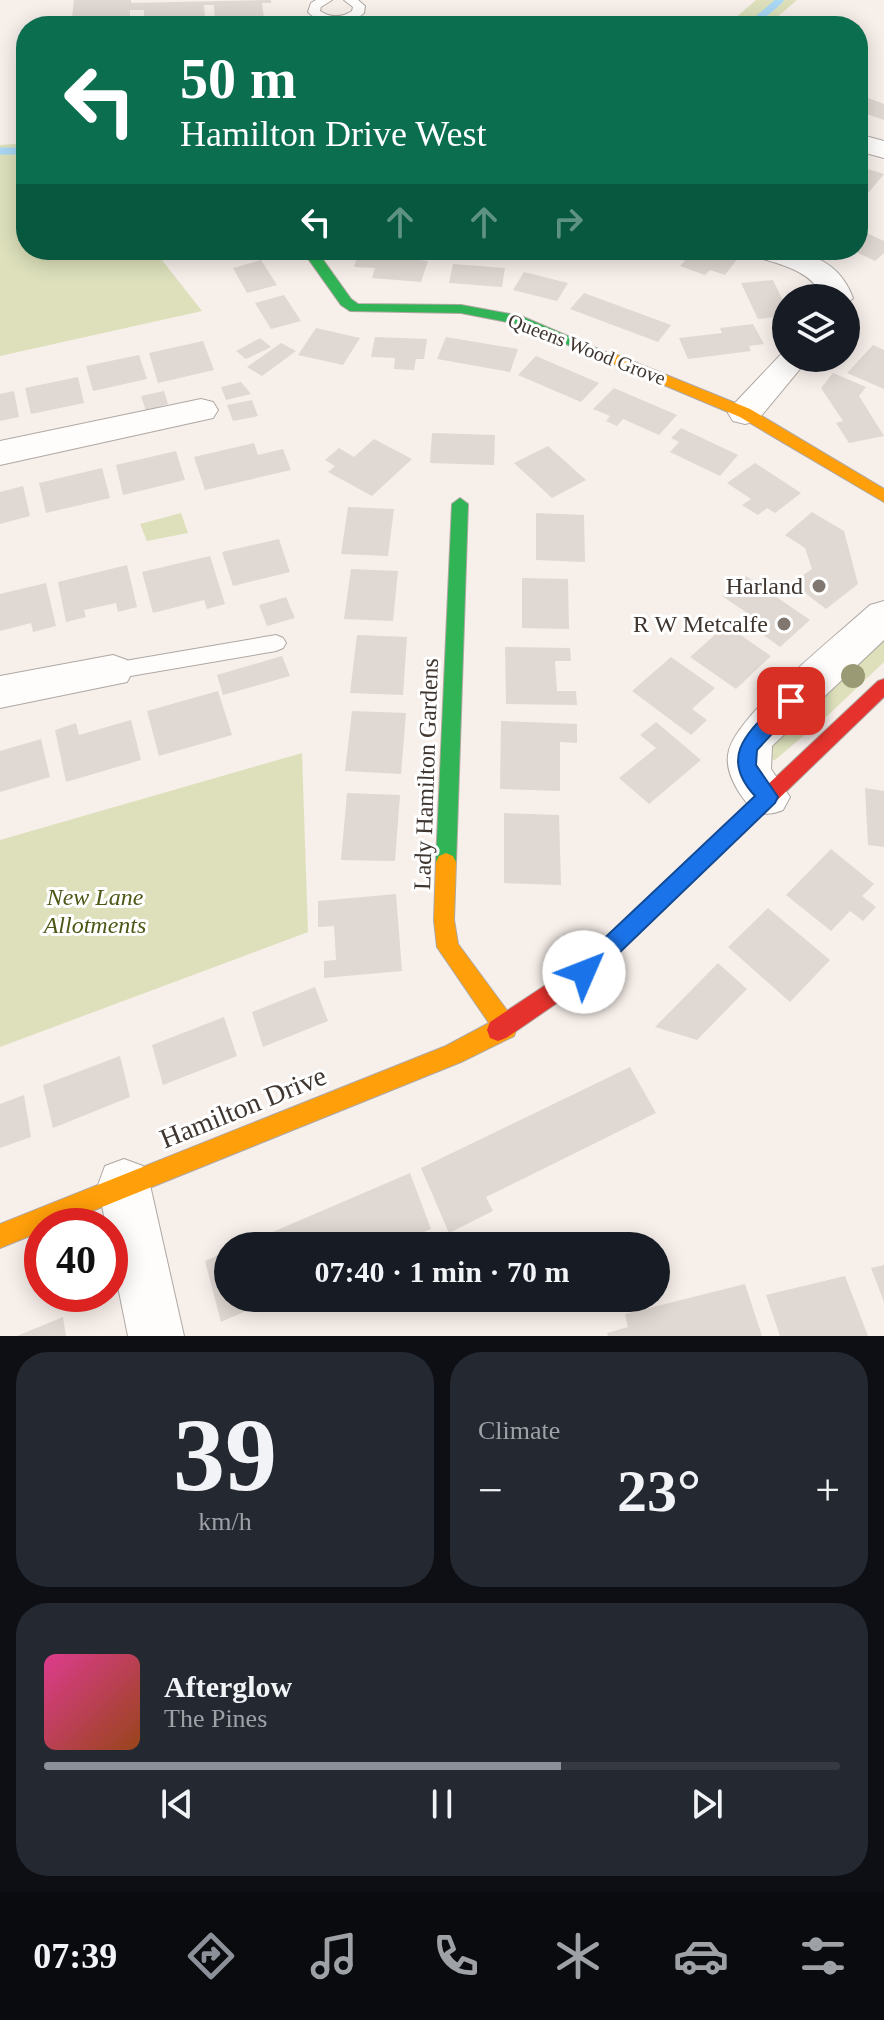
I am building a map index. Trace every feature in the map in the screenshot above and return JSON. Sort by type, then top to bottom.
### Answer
[{"type":"street","name":"Queens Wood Grove","points":[[316,260],[346,302],[355,308],[363,311],[461,309],[521,320],[745,413],[884,496]]},
{"type":"street","points":[[788,260],[822,274],[834,284]]},
{"type":"street","points":[[745,413],[781,372]]},
{"type":"street","points":[[0,453],[201,410]]},
{"type":"street","name":"Lady Hamilton Gardens","points":[[460,504],[444,920],[448,947],[506,1028]]},
{"type":"street","points":[[768,797],[755,783],[746,766],[748,747],[780,712],[884,616]]},
{"type":"street","points":[[0,692],[113,671]]},
{"type":"street","name":"Hamilton Drive","points":[[0,1236],[453,1054],[506,1028],[552,998],[584,972],[884,686]]},
{"type":"street","points":[[124,1185],[156,1336]]},
{"type":"lane","points":[[319,16],[313,9],[326,0]]},
{"type":"lane","points":[[350,0],[360,9],[351,16]]},
{"type":"lane","points":[[113,671],[276,643]]},
{"type":"green space","points":[[756,0],[797,0],[779,16],[738,16]]},
{"type":"green space","points":[[16,144],[16,260],[162,260],[202,311],[0,356],[0,145]]},
{"type":"green space","points":[[181,513],[188,533],[147,541],[140,524]]},
{"type":"green space","points":[[884,632],[884,662],[824,719],[805,705]]},
{"type":"green space","points":[[796,714],[814,727],[775,760],[770,759],[766,743]]},
{"type":"green space","name":"New Lane Allotments","points":[[302,753],[308,932],[0,1047],[0,840]]},
{"type":"building","points":[[74,0],[131,0],[131,3],[271,0],[271,3],[262,3],[264,16],[215,16],[214,5],[204,5],[205,16],[144,16],[144,10],[130,10],[130,16],[72,16]]},
{"type":"building","points":[[868,98],[884,104],[884,120],[868,114]]},
{"type":"building","points":[[868,169],[884,174],[868,193]]},
{"type":"building","points":[[868,234],[884,241],[884,253],[875,261],[868,258]]},
{"type":"building","points":[[261,260],[277,285],[247,293],[233,268]]},
{"type":"building","points":[[356,260],[428,261],[421,282],[372,278],[375,268],[354,267]]},
{"type":"building","points":[[682,260],[736,260],[725,275],[710,270],[705,275],[680,266],[685,261]]},
{"type":"building","points":[[453,264],[505,268],[502,287],[449,283]]},
{"type":"building","points":[[524,272],[568,283],[557,301],[513,290]]},
{"type":"building","points":[[773,280],[772,318],[758,319],[741,283]]},
{"type":"building","points":[[584,293],[671,325],[658,342],[570,309]]},
{"type":"building","points":[[284,295],[301,321],[271,329],[255,303]]},
{"type":"building","points":[[753,324],[764,344],[749,346],[751,351],[688,359],[679,338],[722,333],[720,328]]},
{"type":"building","points":[[316,328],[360,338],[343,365],[298,355]]},
{"type":"building","points":[[375,337],[427,339],[424,359],[416,359],[414,370],[394,369],[395,358],[371,357]]},
{"type":"building","points":[[446,337],[518,349],[510,372],[437,359]]},
{"type":"building","points":[[260,338],[271,347],[246,359],[236,351]]},
{"type":"building","points":[[203,341],[214,370],[158,383],[149,353]]},
{"type":"building","points":[[281,343],[296,351],[262,376],[247,367]]},
{"type":"building","points":[[873,345],[884,350],[884,389],[847,373],[860,372],[860,359]]},
{"type":"building","points":[[139,355],[147,379],[93,391],[86,366]]},
{"type":"building","points":[[536,356],[599,383],[581,402],[518,375]]},
{"type":"building","points":[[833,373],[866,387],[859,396],[884,436],[849,443],[836,423],[843,421],[821,388]]},
{"type":"building","points":[[78,377],[84,403],[31,414],[25,388]]},
{"type":"building","points":[[241,382],[251,394],[226,400],[221,387]]},
{"type":"building","points":[[614,388],[677,415],[659,435],[623,419],[617,426],[606,421],[610,416],[593,409]]},
{"type":"building","points":[[14,391],[19,417],[0,421],[0,394]]},
{"type":"building","points":[[164,391],[168,404],[146,411],[141,396]]},
{"type":"building","points":[[252,400],[258,416],[233,421],[227,405]]},
{"type":"building","points":[[681,428],[738,455],[720,476],[670,452],[679,442],[671,438]]},
{"type":"building","points":[[432,433],[495,435],[494,465],[430,463]]},
{"type":"building","points":[[374,439],[412,459],[372,496],[328,472],[335,466],[325,460],[339,448],[354,457]]},
{"type":"building","points":[[254,443],[258,455],[283,449],[291,470],[205,490],[194,457]]},
{"type":"building","points":[[548,446],[586,480],[552,498],[514,463]]},
{"type":"building","points":[[176,451],[185,480],[123,495],[116,465]]},
{"type":"building","points":[[755,463],[801,493],[775,513],[767,508],[758,515],[742,505],[751,499],[727,483]]},
{"type":"building","points":[[102,468],[110,498],[46,513],[39,483]]},
{"type":"building","points":[[23,486],[30,516],[0,524],[0,492]]},
{"type":"building","points":[[348,507],[394,509],[388,556],[341,554]]},
{"type":"building","points":[[812,512],[844,531],[858,584],[826,609],[792,583],[812,569],[805,548],[785,535]]},
{"type":"building","points":[[536,513],[584,515],[585,562],[536,560]]},
{"type":"building","points":[[279,539],[290,572],[233,586],[222,552]]},
{"type":"building","points":[[210,556],[225,604],[207,609],[204,600],[153,613],[142,572]]},
{"type":"building","points":[[127,565],[137,607],[118,612],[116,603],[84,610],[86,617],[66,622],[58,582]]},
{"type":"building","points":[[351,569],[398,571],[393,621],[344,619]]},
{"type":"building","points":[[746,576],[810,620],[780,647],[755,629],[762,623],[722,596]]},
{"type":"building","points":[[522,578],[568,579],[569,629],[522,628]]},
{"type":"building","points":[[46,583],[56,626],[33,632],[31,623],[0,631],[0,594]]},
{"type":"building","points":[[286,597],[295,618],[267,626],[259,605]]},
{"type":"building","points":[[726,625],[771,656],[736,689],[690,657]]},
{"type":"building","points":[[357,635],[407,637],[403,695],[350,693]]},
{"type":"building","points":[[505,647],[570,648],[571,661],[555,661],[557,691],[576,691],[577,705],[506,704]]},
{"type":"building","points":[[282,656],[290,676],[223,695],[217,675]]},
{"type":"building","points":[[671,657],[715,688],[692,709],[707,720],[691,735],[632,691]]},
{"type":"building","points":[[218,691],[232,735],[159,756],[147,711]]},
{"type":"building","points":[[352,711],[406,713],[401,774],[345,771]]},
{"type":"building","points":[[131,720],[141,760],[66,782],[55,730],[76,723],[79,735]]},
{"type":"building","points":[[501,721],[577,724],[577,743],[560,742],[560,791],[500,789]]},
{"type":"building","points":[[656,722],[701,760],[649,804],[619,778],[656,748],[640,735]]},
{"type":"building","points":[[41,739],[50,777],[0,792],[0,751]]},
{"type":"building","points":[[865,788],[884,791],[884,847],[868,845]]},
{"type":"building","points":[[347,793],[400,795],[395,861],[341,860]]},
{"type":"building","points":[[504,813],[559,815],[561,885],[504,883]]},
{"type":"building","points":[[831,849],[874,884],[862,896],[876,907],[863,921],[850,911],[831,931],[786,895]]},
{"type":"building","points":[[396,894],[402,971],[324,978],[324,961],[336,960],[334,926],[318,927],[318,901]]},
{"type":"building","points":[[768,908],[830,960],[790,1002],[728,947]]},
{"type":"building","points":[[718,963],[747,989],[697,1040],[655,1027]]},
{"type":"building","points":[[315,987],[328,1021],[263,1047],[252,1012]]},
{"type":"building","points":[[224,1017],[237,1056],[163,1085],[152,1045]]},
{"type":"building","points":[[120,1056],[130,1097],[53,1128],[43,1085]]},
{"type":"building","points":[[630,1067],[656,1113],[486,1197],[493,1211],[451,1232],[421,1168]]},
{"type":"building","points":[[24,1095],[31,1137],[0,1148],[0,1104]]},
{"type":"building","points":[[410,1173],[431,1229],[424,1232],[273,1232]]},
{"type":"building","points":[[214,1257],[214,1295],[205,1261]]},
{"type":"building","points":[[884,1265],[884,1302],[871,1268]]},
{"type":"building","points":[[845,1276],[868,1336],[780,1336],[766,1295]]},
{"type":"building","points":[[745,1284],[762,1336],[608,1336],[607,1333],[628,1327],[625,1314],[670,1312],[670,1303]]},
{"type":"building","points":[[218,1312],[244,1312],[221,1322]]},
{"type":"building","points":[[63,1317],[66,1336],[17,1336]]},
{"type":"waterway","points":[[762,16],[780,0]]},
{"type":"waterway","points":[[0,151],[16,151]]},
{"type":"traffic: fast","points":[[316,260],[346,302],[355,308],[461,309],[521,320],[612,358]]},
{"type":"traffic: fast","points":[[446,862],[460,504]]},
{"type":"traffic: slow","points":[[612,358],[745,413],[884,496]]},
{"type":"traffic: slow","points":[[446,862],[444,920],[448,947],[506,1028]]},
{"type":"traffic: slow","points":[[0,1236],[453,1054],[498,1030]]},
{"type":"traffic: jam","points":[[498,1030],[584,972],[884,686]]},
{"type":"place","name":"Harland","points":[[819,586]]},
{"type":"place","name":"R W Metcalfe","points":[[784,624]]},
{"type":"route","points":[[584,972],[768,797],[755,783],[746,766],[748,747],[791,701]]}]
